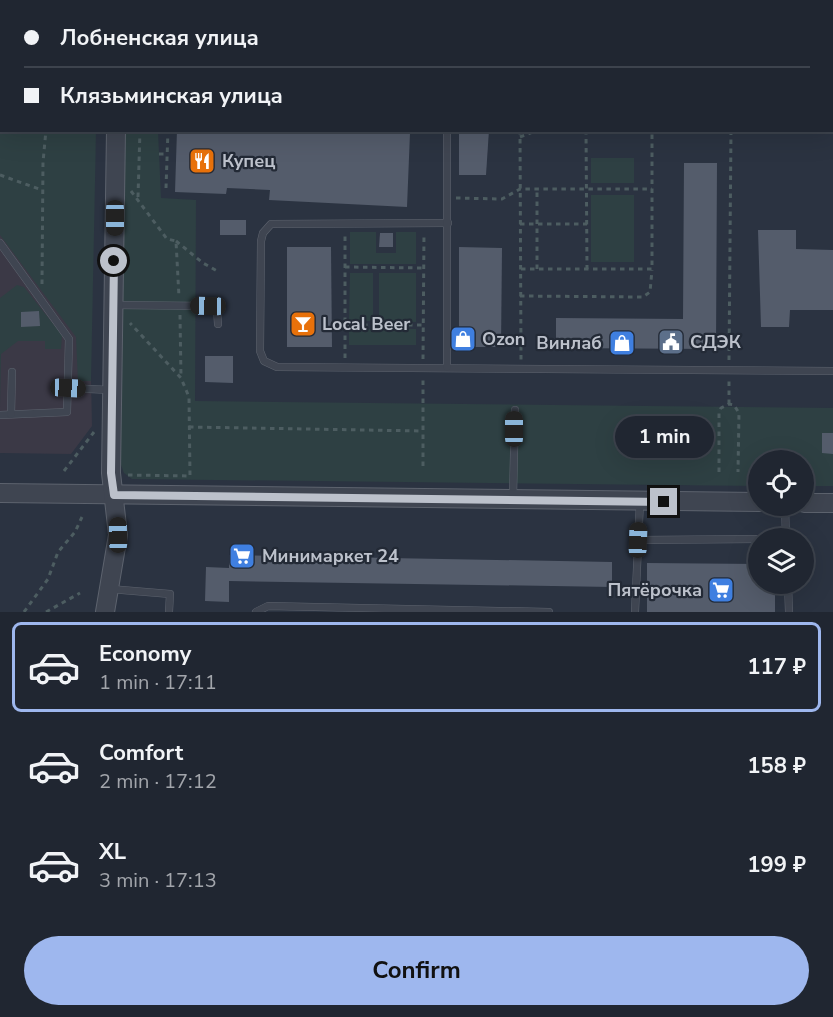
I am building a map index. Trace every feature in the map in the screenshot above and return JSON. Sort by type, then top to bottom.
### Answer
[{"type":"street","points":[[105,612],[118,535],[111,473],[116,132]]},
{"type":"street","points":[[0,493],[748,502]]},
{"type":"street","points":[[814,503],[833,503]]},
{"type":"lane","points":[[447,132],[447,367]]},
{"type":"lane","points":[[448,223],[278,222],[266,228],[261,240],[260,351],[270,365],[345,368],[833,371]]},
{"type":"lane","points":[[0,243],[69,339],[67,412],[0,415]]},
{"type":"lane","points":[[114,305],[214,308],[218,314],[218,324]]},
{"type":"lane","points":[[11,414],[12,372]]},
{"type":"lane","points":[[68,388],[113,390]]},
{"type":"lane","points":[[513,499],[514,410]]},
{"type":"lane","points":[[635,612],[640,501]]},
{"type":"lane","points":[[638,540],[748,539]]},
{"type":"lane","points":[[109,589],[170,594],[169,612]]},
{"type":"lane","points":[[788,594],[789,612]]},
{"type":"lane","points":[[256,612],[268,606],[549,612]]},
{"type":"path","points":[[42,301],[42,190],[46,132]]},
{"type":"path","points":[[138,197],[140,132]]},
{"type":"path","points":[[166,188],[168,132]]},
{"type":"path","points":[[520,132],[521,348]]},
{"type":"path","points":[[520,137],[533,132]]},
{"type":"path","points":[[586,132],[587,269]]},
{"type":"path","points":[[520,296],[643,297],[650,292],[652,132]]},
{"type":"path","points":[[729,404],[730,132]]},
{"type":"path","points":[[159,154],[167,154]]},
{"type":"path","points":[[0,175],[42,190]]},
{"type":"path","points":[[130,189],[167,239],[176,241],[203,263],[219,272]]},
{"type":"path","points":[[448,198],[502,199],[520,189],[652,189]]},
{"type":"path","points":[[537,189],[537,269]]},
{"type":"path","points":[[345,222],[345,368]]},
{"type":"path","points":[[423,348],[424,223]]},
{"type":"path","points":[[520,224],[586,224]]},
{"type":"path","points":[[176,241],[181,378]]},
{"type":"path","points":[[345,267],[424,268]]},
{"type":"path","points":[[520,269],[652,269]]},
{"type":"path","points":[[114,305],[119,316],[128,321],[181,378],[189,397],[190,476],[120,474]]},
{"type":"path","points":[[345,325],[423,325]]},
{"type":"path","points":[[423,386],[423,466]]},
{"type":"path","points":[[719,472],[719,413],[721,408],[729,404]]},
{"type":"path","points":[[729,404],[737,408],[739,413],[738,472]]},
{"type":"path","points":[[189,427],[423,431]]},
{"type":"path","points":[[64,471],[94,432]]},
{"type":"path","points":[[24,612],[48,579],[58,552],[82,517]]},
{"type":"path","points":[[46,612],[80,593]]},
{"type":"shaded area","points":[[0,132],[86,132],[92,426],[71,454],[0,453]]},
{"type":"shaded area","points":[[0,132],[96,132],[91,381],[78,381],[76,337],[0,235]]},
{"type":"shaded area","points":[[121,132],[158,132],[161,198],[196,200],[195,401],[833,408],[833,486],[814,486],[814,450],[748,450],[748,486],[132,479],[124,473],[121,465]]},
{"type":"shaded area","points":[[591,158],[634,158],[634,183],[591,183]]},
{"type":"shaded area","points":[[591,195],[634,195],[634,262],[591,262]]},
{"type":"shaded area","points":[[350,232],[376,232],[376,253],[396,253],[396,232],[416,232],[416,264],[350,264]]},
{"type":"shaded area","points":[[350,273],[373,273],[373,321],[349,321]]},
{"type":"shaded area","points":[[379,273],[416,273],[416,322],[379,321]]},
{"type":"shaded area","points":[[17,285],[24,287],[62,335],[61,349],[45,349],[45,341],[18,341],[1,354],[0,407],[0,298]]},
{"type":"shaded area","points":[[349,329],[416,329],[416,345],[349,345]]},
{"type":"building","points":[[177,132],[410,133],[407,207],[269,200],[270,190],[227,188],[226,194],[175,192]]},
{"type":"building","points":[[459,132],[489,132],[486,175],[459,175]]},
{"type":"building","points":[[684,163],[717,163],[716,349],[556,348],[556,318],[683,319]]},
{"type":"building","points":[[220,220],[246,220],[246,235],[220,235]]},
{"type":"building","points":[[758,230],[796,230],[796,249],[833,250],[833,310],[790,310],[789,327],[761,327]]},
{"type":"building","points":[[380,233],[393,233],[393,247],[379,247]]},
{"type":"building","points":[[287,247],[331,247],[332,347],[287,347]]},
{"type":"building","points":[[459,247],[502,248],[501,347],[459,347]]},
{"type":"building","points":[[39,311],[40,326],[21,327],[21,312]]},
{"type":"building","points":[[205,356],[233,356],[233,383],[205,382]]},
{"type":"building","points":[[822,433],[833,433],[833,454],[822,453]]},
{"type":"building","points":[[229,555],[612,562],[612,587],[229,581],[229,602],[205,601],[206,567],[229,568]]},
{"type":"building","points":[[647,563],[748,564],[748,594],[775,594],[775,612],[647,612]]},
{"type":"place","name":"Купец","points":[[202,161]]},
{"type":"place","name":"Local Beer","points":[[303,324]]},
{"type":"place","name":"Ozon","points":[[463,339]]},
{"type":"place","name":"СДЭК","points":[[671,342]]},
{"type":"place","name":"Винлаб","points":[[622,343]]},
{"type":"place","name":"Минимаркет 24","points":[[242,556]]},
{"type":"place","name":"Пятёрочка","points":[[721,590]]},
{"type":"route","points":[[114,261],[111,473],[114,495],[208,494],[664,502]]}]
